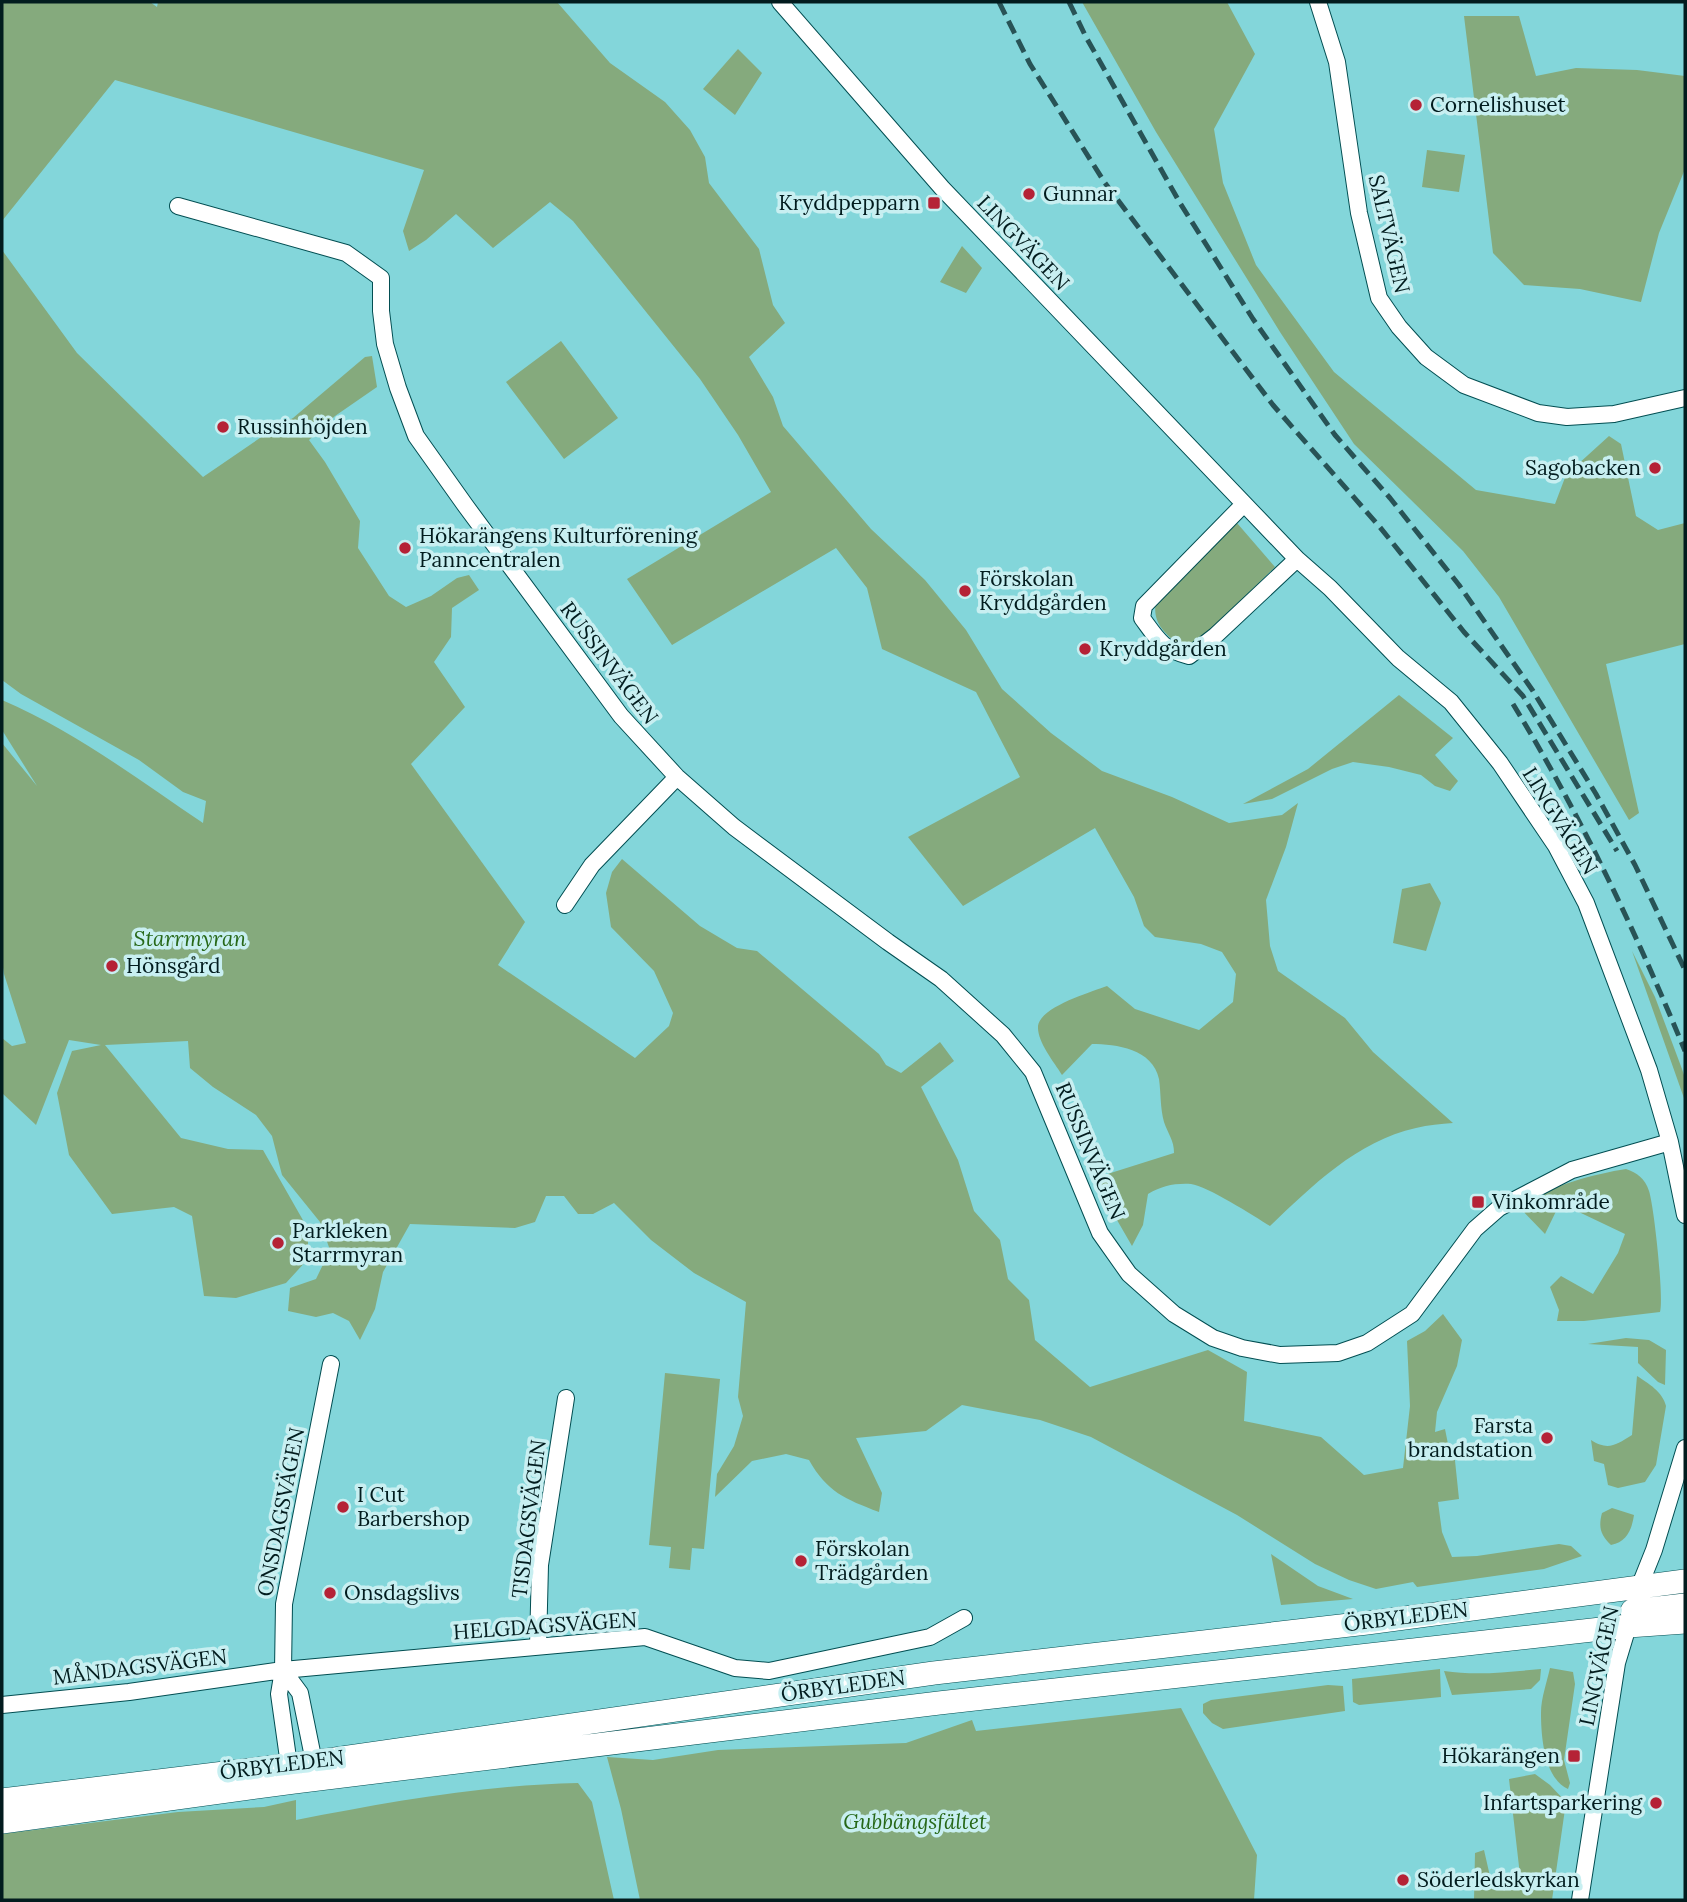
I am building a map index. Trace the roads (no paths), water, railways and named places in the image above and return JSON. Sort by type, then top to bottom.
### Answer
[{"type":"main road","name":"ÖRBYLEDEN","points":[[2,1800],[314,1762],[934,1673],[1367,1623],[1685,1581]]},
{"type":"main road","name":"ÖRBYLEDEN","points":[[2,1822],[294,1782],[1630,1618],[1685,1605]]},
{"type":"main road","name":"ÖRBYLEDEN","points":[[1630,1618],[1685,1622]]},
{"type":"street","name":"LINGVÄGEN","points":[[780,2],[942,188],[1297,559],[1330,588],[1398,658],[1451,702],[1500,763],[1556,846],[1586,904],[1648,1070],[1670,1142],[1685,1215]]},
{"type":"street","name":"SALTVÄGEN","points":[[1318,2],[1337,62],[1359,213],[1379,298],[1399,327],[1426,357],[1464,386],[1538,413],[1567,417],[1614,414],[1685,398]]},
{"type":"street","name":"RUSSINVÄGEN","points":[[178,206],[346,253],[381,278],[385,344],[416,436],[621,716],[677,777],[734,827],[941,979],[1003,1035],[1033,1072],[1100,1233],[1129,1274],[1174,1314],[1213,1338],[1232,1345],[1280,1354],[1338,1353],[1367,1343],[1412,1314],[1475,1228],[1499,1208],[1572,1170],[1670,1142]]},
{"type":"street","points":[[1244,504],[1144,606],[1142,618],[1170,651],[1189,656],[1215,636],[1297,559]]},
{"type":"street","points":[[565,905],[592,865],[677,777]]},
{"type":"street","name":"ONSDAGSVÄGEN","points":[[289,1765],[279,1694],[284,1670],[284,1604],[331,1364]]},
{"type":"street","name":"TISDAGSVÄGEN","points":[[538,1646],[540,1565],[566,1398]]},
{"type":"street","name":"LINGVÄGEN","points":[[1580,1900],[1618,1663],[1638,1586],[1654,1550],[1685,1448]]},
{"type":"street","name":"HELGDAGSVÄGEN","points":[[284,1670],[645,1637],[735,1668],[769,1671],[930,1637],[964,1618]]},
{"type":"street","points":[[284,1670],[300,1693],[314,1762]]},
{"type":"street","name":"MÅNDAGSVÄGEN","points":[[2,1705],[129,1692],[284,1670]]},
{"type":"railway","points":[[999,2],[1030,64],[1105,183],[1273,405],[1379,526],[1464,632],[1523,696],[1617,851]]},
{"type":"railway","points":[[1069,2],[1180,203],[1253,319],[1335,435],[1390,498],[1459,585],[1533,691],[1596,794],[1635,865],[1685,970]]},
{"type":"railway","points":[[1513,704],[1606,874],[1685,1051]]},
{"type":"place","name":"Cornelishuset","points":[[1416,105]]},
{"type":"place","name":"Gunnar","points":[[1029,194]]},
{"type":"place","name":"Kryddpepparn","points":[[934,203]]},
{"type":"place","name":"Russinhöjden","points":[[223,427]]},
{"type":"place","name":"Sagobacken","points":[[1655,468]]},
{"type":"place","name":"Hökarängens Kulturförening Panncentralen","points":[[405,548]]},
{"type":"place","name":"Förskolan Kryddgården","points":[[965,591]]},
{"type":"place","name":"Kryddgården","points":[[1085,649]]},
{"type":"place","name":"Hönsgård","points":[[112,966]]},
{"type":"place","name":"Vinkområde","points":[[1478,1202]]},
{"type":"place","name":"Parkleken Starrmyran","points":[[278,1243]]},
{"type":"place","name":"Farsta brandstation","points":[[1547,1438]]},
{"type":"place","name":"I Cut Barbershop","points":[[343,1507]]},
{"type":"place","name":"Förskolan Trädgården","points":[[801,1561]]},
{"type":"place","name":"Onsdagslivs","points":[[330,1593]]},
{"type":"place","name":"Hökarängen","points":[[1574,1756]]},
{"type":"place","name":"Infartsparkering","points":[[1656,1803]]},
{"type":"place","name":"Söderledskyrkan","points":[[1403,1880]]},
{"type":"park label","name":"Starrmyran","points":[[190,939]]},
{"type":"park label","name":"Gubbängsfältet","points":[[915,1822]]}]
